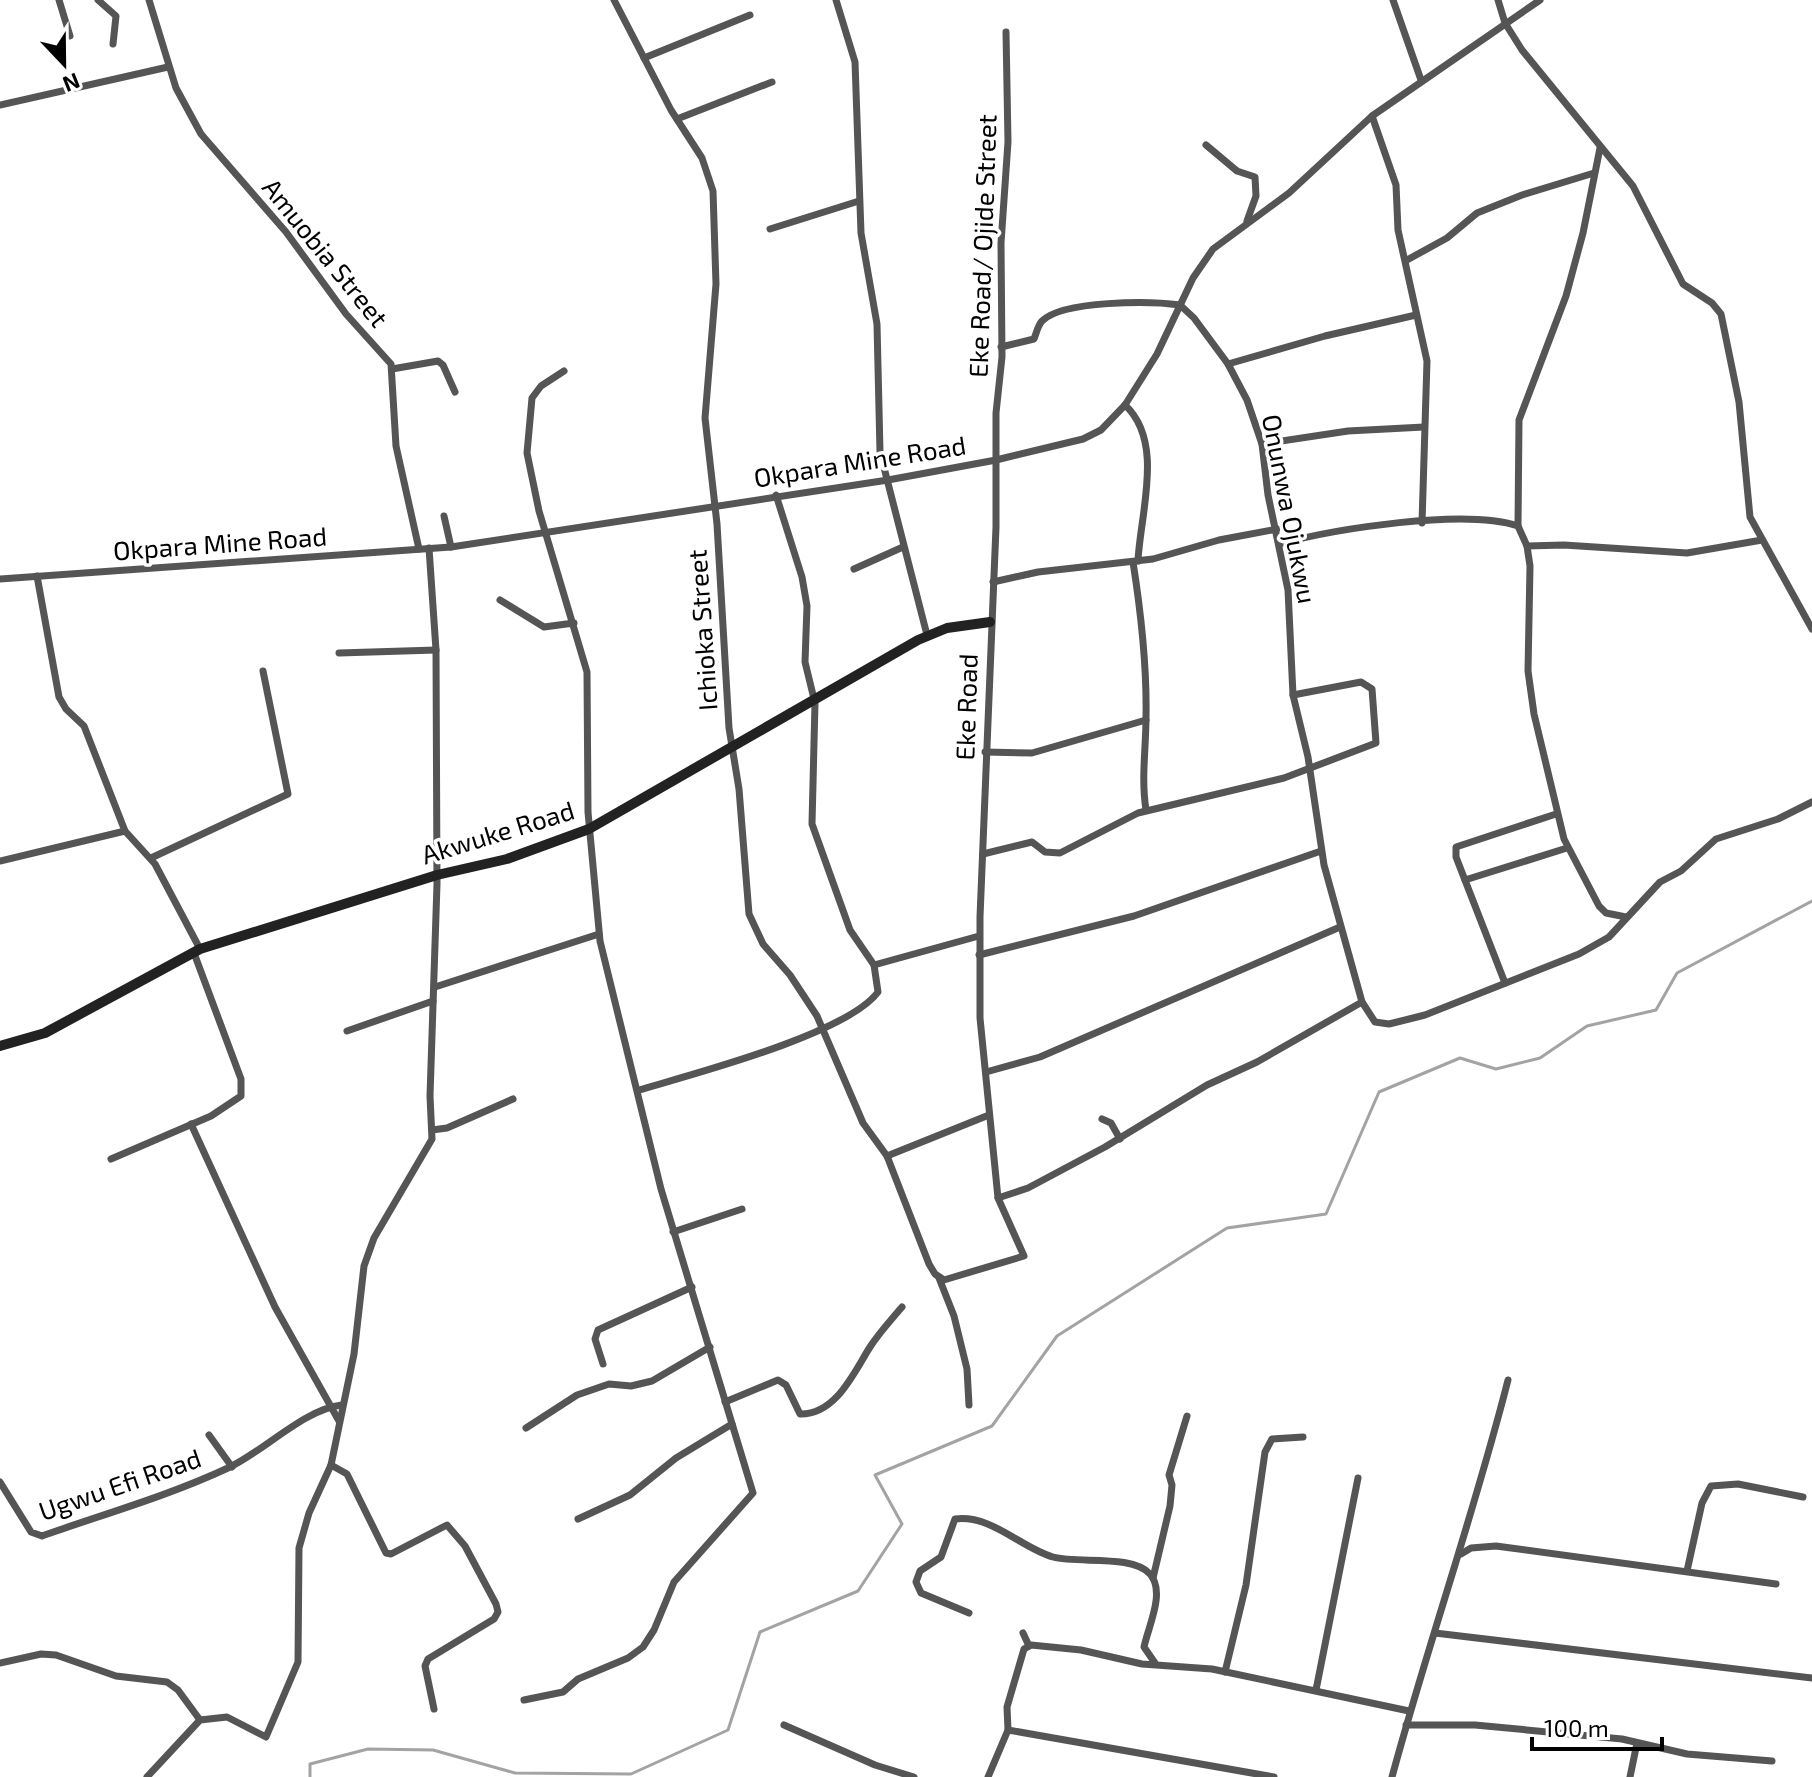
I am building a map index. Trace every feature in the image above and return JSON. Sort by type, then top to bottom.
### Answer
[{"type":"main road","name":"Akwuke Road","points":[[0,1046],[45,1033],[197,951],[437,875],[498,862],[589,829],[927,635],[990,622]]},
{"type":"street","points":[[59,0],[70,36]]},
{"type":"street","points":[[98,0],[116,16],[113,44]]},
{"type":"street","name":"Amuobia Street","points":[[149,0],[168,67],[187,111],[209,145],[286,232],[332,296],[388,359],[392,369]]},
{"type":"street","name":"Ichioka Street","points":[[614,0],[677,119],[707,168],[716,209],[716,284],[705,409],[715,507],[731,750],[739,789],[747,903],[752,923],[763,944],[803,994],[823,1029],[863,1123],[887,1156],[929,1264],[939,1278],[954,1316],[967,1369],[969,1405]]},
{"type":"street","points":[[836,0],[855,62],[861,233],[876,310],[876,401],[880,452],[927,635]]},
{"type":"street","points":[[1393,0],[1421,80]]},
{"type":"street","points":[[1498,0],[1505,23],[1643,200],[1683,284],[1712,303],[1721,314],[1739,402],[1747,505],[1762,540],[1812,629]]},
{"type":"street","name":"Okpara Mine Road","points":[[0,579],[451,547],[888,480],[996,460],[1089,437],[1125,405],[1161,346],[1209,254],[1289,193],[1372,116],[1540,0]]},
{"type":"street","points":[[644,58],[750,15]]},
{"type":"street","name":"Eke Road/ Ojide Street","points":[[996,460],[1001,243],[1008,142],[1006,32]]},
{"type":"street","points":[[0,105],[168,67]]},
{"type":"street","points":[[677,119],[772,82]]},
{"type":"street","points":[[1372,116],[1394,176],[1395,212],[1427,361],[1422,523]]},
{"type":"street","points":[[1206,145],[1237,171],[1255,177],[1256,196],[1246,223]]},
{"type":"street","points":[[1600,148],[1583,233],[1566,296],[1519,420],[1516,463],[1518,526],[1527,546],[1532,603],[1529,681],[1556,814],[1567,848],[1601,909],[1626,917]]},
{"type":"street","points":[[1407,260],[1447,238],[1477,213],[1522,195],[1594,173]]},
{"type":"street","points":[[770,229],[859,201]]},
{"type":"street","points":[[1001,347],[1034,339],[1041,322],[1065,309],[1131,305],[1147,301],[1180,305]]},
{"type":"street","name":"Onunwa Ojukwu","points":[[1180,305],[1194,318],[1228,364],[1247,400],[1262,444],[1290,604],[1293,695],[1310,768],[1321,851],[1362,1002]]},
{"type":"street","points":[[1228,364],[1325,336],[1416,315]]},
{"type":"street","points":[[147,1777],[200,1720],[227,1717],[263,1737],[271,1732],[298,1662],[298,1553],[303,1529],[331,1465],[354,1354],[368,1253],[424,1154],[432,1130],[430,1096],[437,875],[436,650],[424,548],[396,446],[392,369],[438,361],[443,365],[455,392]]},
{"type":"street","points":[[524,1700],[563,1692],[578,1679],[620,1663],[643,1647],[654,1630],[674,1582],[753,1493],[673,1232],[639,1090],[623,1045],[599,934],[589,829],[587,672],[546,532],[527,453],[532,398],[541,386],[564,371]]},
{"type":"street","points":[[1125,405],[1138,418],[1145,452],[1147,503],[1135,562],[1145,658],[1146,720],[1142,766],[1146,810]]},
{"type":"street","points":[[1262,444],[1348,431],[1424,427]]},
{"type":"street","name":"Eke Road","points":[[939,1278],[1023,1258],[1024,1254],[998,1198],[980,1018],[979,936],[996,460]]},
{"type":"street","points":[[639,1090],[737,1061],[823,1029],[876,996],[874,965],[850,930],[813,827],[815,700],[805,662],[808,619],[804,586],[776,495]]},
{"type":"street","points":[[444,516],[451,547]]},
{"type":"street","points":[[1279,544],[1367,526],[1493,519],[1518,526]]},
{"type":"street","points":[[993,582],[1038,572],[1135,562],[1277,529]]},
{"type":"street","points":[[1527,546],[1564,545],[1687,553],[1762,540]]},
{"type":"street","points":[[854,569],[903,547]]},
{"type":"street","points":[[37,576],[59,697],[66,709],[84,726],[125,831],[151,858],[197,951],[242,1089],[241,1096],[233,1104],[111,1159]]},
{"type":"street","points":[[500,600],[544,627],[574,623]]},
{"type":"street","points":[[339,653],[436,650]]},
{"type":"street","points":[[151,858],[288,794],[263,671]]},
{"type":"street","points":[[983,854],[1032,842],[1045,852],[1060,853],[1146,810],[1270,782],[1372,748],[1376,743],[1372,689],[1361,682],[1293,695]]},
{"type":"street","points":[[985,752],[1032,753],[1146,720]]},
{"type":"street","points":[[998,1198],[1028,1188],[1120,1139],[1207,1085],[1257,1062],[1362,1002],[1371,1019],[1389,1024],[1425,1015],[1600,944],[1660,882],[1681,871],[1716,839],[1778,819],[1812,802]]},
{"type":"street","points":[[1505,983],[1456,857],[1458,845],[1556,814]]},
{"type":"street","points":[[0,861],[125,831]]},
{"type":"street","points":[[1465,880],[1567,848]]},
{"type":"street","points":[[979,955],[1134,916],[1321,851]]},
{"type":"street","points":[[986,1072],[1040,1057],[1340,927]]},
{"type":"street","points":[[435,987],[599,934]]},
{"type":"street","points":[[874,965],[979,936]]},
{"type":"street","points":[[347,1031],[433,1001]]},
{"type":"street","points":[[432,1130],[447,1128],[513,1099]]},
{"type":"street","points":[[887,1156],[989,1115]]},
{"type":"street","points":[[1102,1119],[1111,1123],[1120,1139]]},
{"type":"street","points":[[191,1124],[307,1369],[339,1421]]},
{"type":"street","points":[[673,1232],[742,1209]]},
{"type":"street","points":[[603,1364],[595,1339],[598,1330],[692,1287]]},
{"type":"street","points":[[725,1402],[778,1380],[786,1385],[800,1414],[819,1409],[851,1380],[869,1348],[902,1307]]},
{"type":"street","points":[[526,1428],[577,1395],[609,1384],[631,1386],[652,1381],[710,1347]]},
{"type":"street","points":[[1392,1777],[1409,1711],[1461,1554],[1508,1380]]},
{"type":"street","points":[[209,1435],[232,1467],[329,1408],[342,1405]]},
{"type":"street","points":[[1155,1663],[1144,1647],[1155,1602],[1153,1578],[1170,1506],[1172,1485],[1169,1475],[1187,1416]]},
{"type":"street","points":[[578,1519],[630,1495],[676,1458],[732,1424]]},
{"type":"street","points":[[1225,1672],[1246,1585],[1265,1452],[1272,1439],[1303,1437]]},
{"type":"street","points":[[331,1465],[347,1474],[386,1553],[391,1554],[447,1525],[465,1546],[496,1604],[498,1612],[494,1619],[428,1659],[425,1666],[434,1709]]},
{"type":"street","name":"Ugwu Efi Road","points":[[0,1482],[31,1532],[38,1537],[171,1492],[232,1467]]},
{"type":"street","points":[[1316,1690],[1358,1478]]},
{"type":"street","points":[[1687,1571],[1702,1503],[1711,1486],[1738,1484],[1803,1497]]},
{"type":"street","points":[[969,1613],[921,1593],[916,1582],[920,1571],[941,1557],[955,1519],[983,1523],[1055,1558],[1137,1566],[1153,1578]]},
{"type":"street","points":[[1461,1554],[1471,1548],[1496,1546],[1776,1584]]},
{"type":"street","points":[[1023,1633],[1029,1646]]},
{"type":"street","points":[[1435,1633],[1812,1678]]},
{"type":"street","points":[[988,1777],[1008,1730],[1007,1707],[1024,1649],[1029,1646],[1081,1650],[1225,1672],[1409,1711]]},
{"type":"street","points":[[0,1663],[41,1654],[56,1655],[116,1676],[167,1682],[200,1720]]},
{"type":"street","points":[[784,1725],[875,1765],[914,1777]]},
{"type":"street","points":[[1406,1725],[1475,1725],[1637,1743],[1687,1754],[1772,1761]]},
{"type":"street","points":[[1008,1730],[1274,1777]]},
{"type":"street","points":[[1630,1777],[1637,1743]]},
{"type":"waterway","points":[[310,1777],[310,1764],[368,1749],[433,1750],[515,1773],[631,1774],[728,1730],[760,1632],[858,1591],[902,1524],[875,1475],[992,1426],[1057,1336],[1227,1228],[1326,1214],[1379,1092],[1460,1058],[1496,1069],[1540,1058],[1587,1026],[1656,1010],[1677,973],[1812,901]]}]
